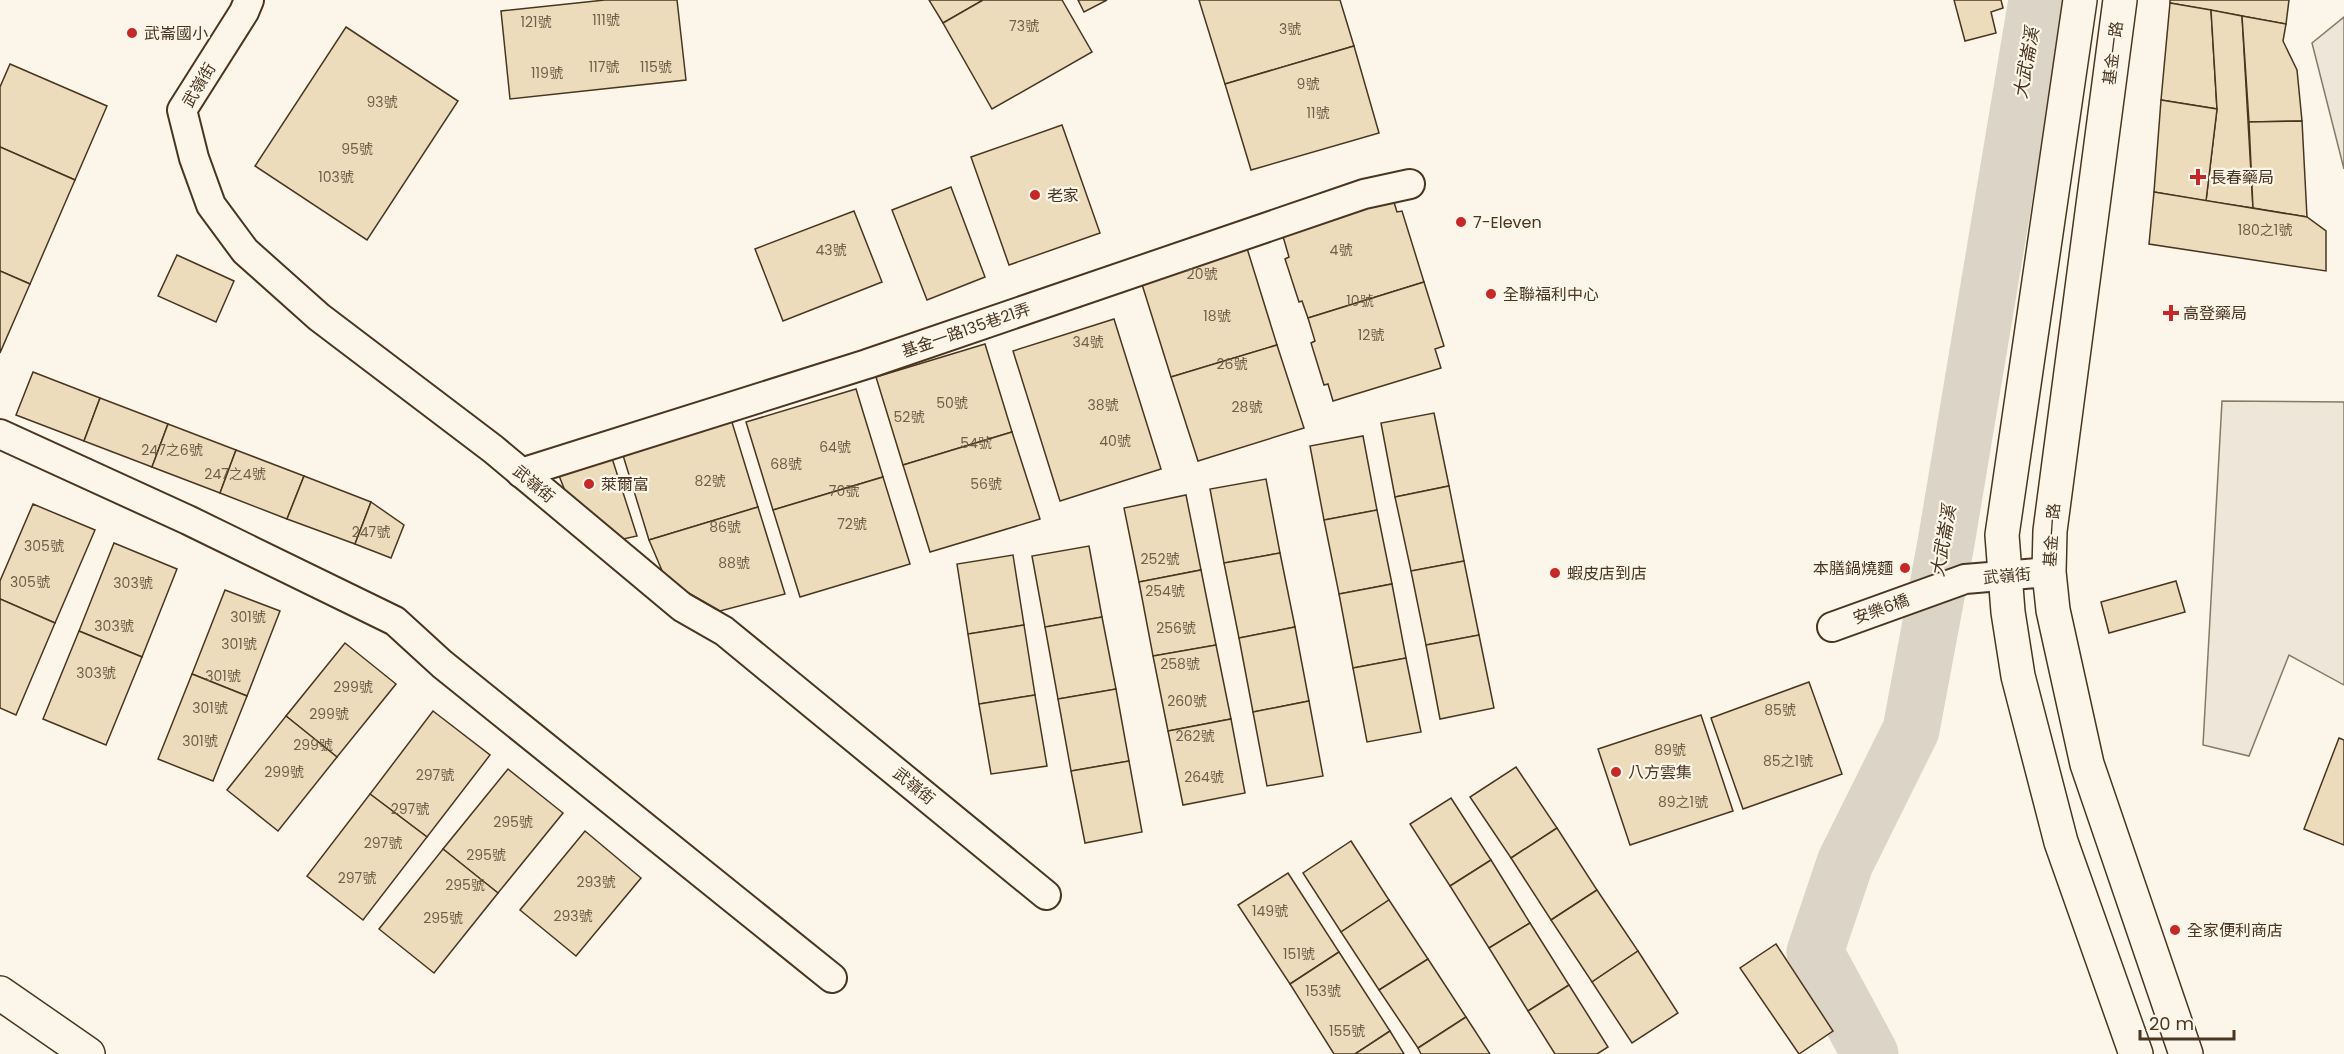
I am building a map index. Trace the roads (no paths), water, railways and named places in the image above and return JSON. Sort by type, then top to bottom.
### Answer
[{"type":"main road","points":[[2080,0],[2002,535],[2008,612],[2018,676],[2061,842],[2136,1054]]},
{"type":"main road","name":"基金一路","points":[[2120,0],[2050,531],[2049,572],[2054,610],[2086,764],[2187,1054]]},
{"type":"main road","points":[[11,1000],[88,1054]]},
{"type":"main road","points":[[11,1000],[111,1054]]},
{"type":"street","name":"武嶺街","points":[[249,0],[244,12],[182,110],[194,158],[211,205],[246,251],[319,317],[521,473],[682,607],[724,631],[1046,895]]},
{"type":"street","name":"基金一路135巷21弄","points":[[521,473],[867,364],[1365,194],[1410,184]]},
{"type":"street","points":[[0,434],[188,520],[395,621],[442,664],[832,978]]},
{"type":"street","name":"武嶺街","points":[[1965,579],[2049,572]]},
{"type":"street","name":"安樂6橋","points":[[1832,627],[1965,579]]},
{"type":"waterway","name":"大武崙溪","points":[[1870,1054],[1815,952],[1845,863],[1911,730],[1946,543],[2037,0]]},
{"type":"place","name":"武崙國小","points":[[132,33]]},
{"type":"place","name":"長春藥局","points":[[2198,177]]},
{"type":"place","name":"老家","points":[[1035,195]]},
{"type":"place","name":"7-Eleven","points":[[1461,222]]},
{"type":"place","name":"全聯福利中心","points":[[1491,294]]},
{"type":"place","name":"高登藥局","points":[[2171,313]]},
{"type":"place","name":"萊爾富","points":[[589,484]]},
{"type":"place","name":"本膳鍋燒麵","points":[[1905,568]]},
{"type":"place","name":"蝦皮店到店","points":[[1555,573]]},
{"type":"place","name":"八方雲集","points":[[1616,772]]},
{"type":"place","name":"全家便利商店","points":[[2175,930]]}]
